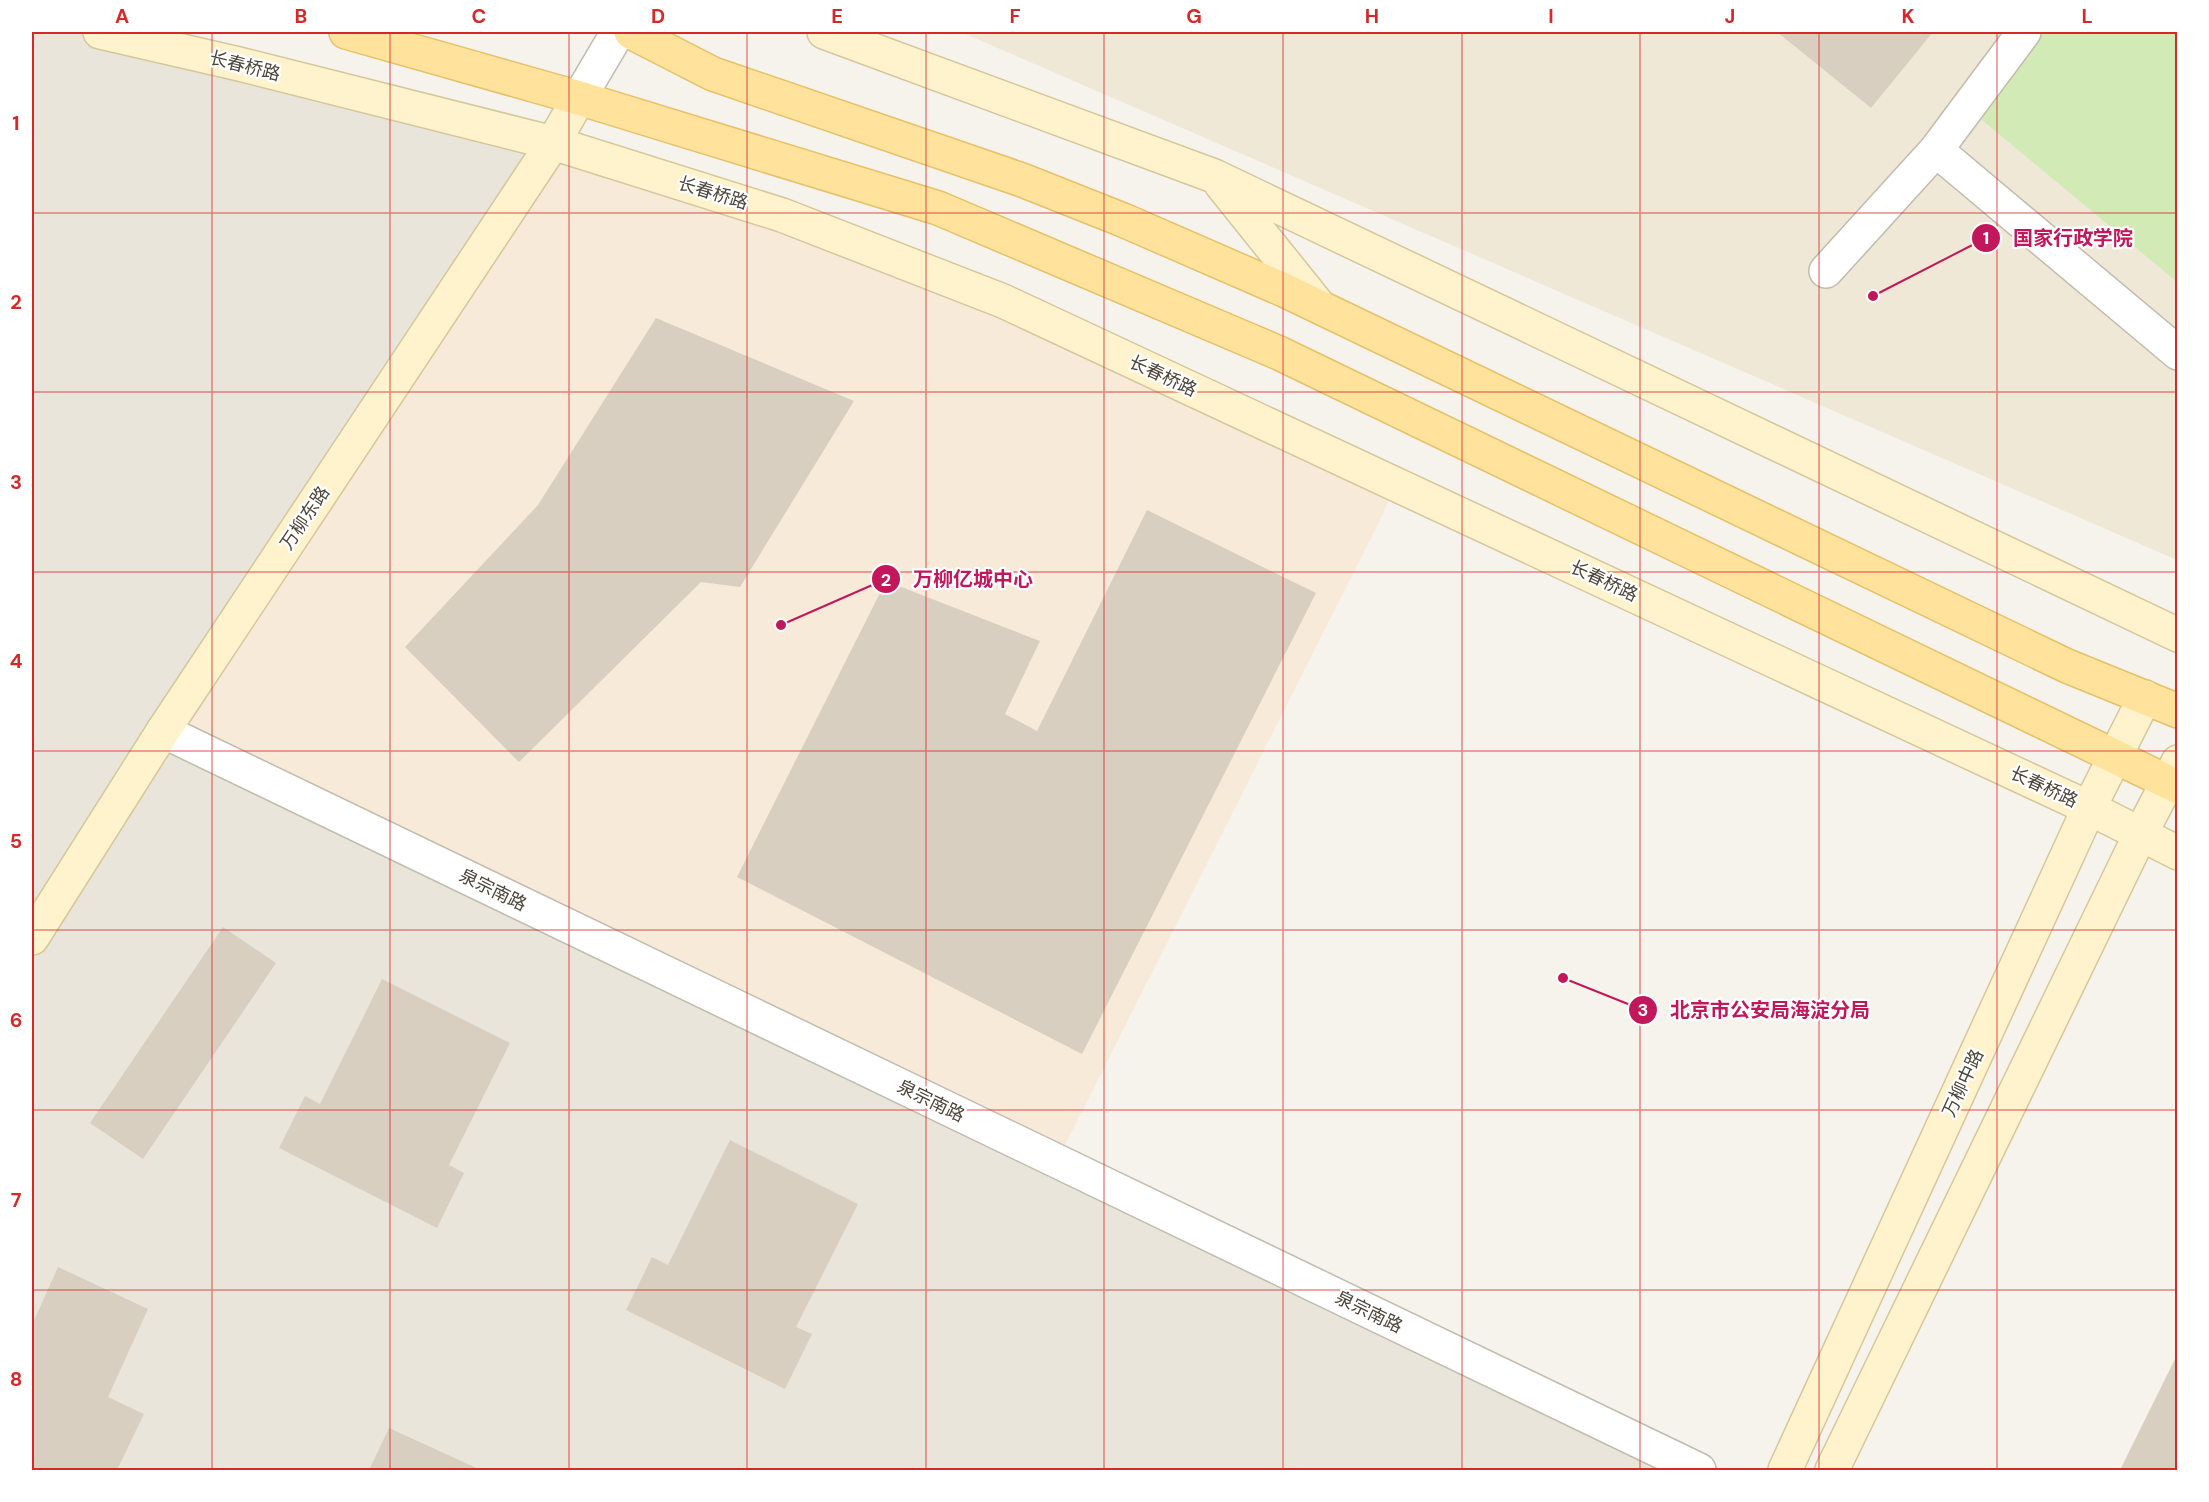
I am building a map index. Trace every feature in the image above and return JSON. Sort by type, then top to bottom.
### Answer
[{"type":"main road","points":[[346,32],[579,98],[938,208],[1257,343],[2115,756],[2174,777]]},
{"type":"main road","points":[[631,32],[713,74],[1022,180],[1123,220],[1319,306],[2067,666],[2178,711]]},
{"type":"street","name":"长春桥路","points":[[100,32],[239,64],[553,143],[782,215],[1003,301],[2089,808],[2178,853]]},
{"type":"street","points":[[579,98],[618,32]]},
{"type":"street","points":[[824,32],[1214,176],[2178,635]]},
{"type":"street","points":[[1826,271],[1936,150],[2024,32]]},
{"type":"street","name":"万柳东路","points":[[32,938],[163,731],[553,143],[579,98]]},
{"type":"street","points":[[1936,150],[2178,353]]},
{"type":"street","points":[[1214,176],[1319,306]]},
{"type":"street","name":"万柳中路","points":[[1785,1470],[2089,808],[2145,698]]},
{"type":"street","name":"泉宗南路","points":[[163,731],[1699,1470]]},
{"type":"street","points":[[1832,1470],[2140,834],[2174,777]]},
{"type":"shaded area","points":[[32,32],[94,32],[553,143],[170,734],[1699,1470],[32,1470]]},
{"type":"shaded area","points":[[961,32],[2177,32],[2177,560]]},
{"type":"shaded area","points":[[553,143],[782,215],[1396,484],[1381,518],[1057,1161],[163,731]]},
{"type":"green space","points":[[2025,32],[2177,32],[2177,282],[1964,105]]},
{"type":"building","points":[[1777,32],[1933,32],[1871,108]]},
{"type":"building","points":[[656,318],[854,401],[740,587],[701,582],[519,762],[405,647],[538,505]]},
{"type":"building","points":[[1147,510],[1316,593],[1082,1054],[737,877],[886,581],[1040,641],[1005,714],[1037,731]]},
{"type":"building","points":[[223,927],[276,963],[143,1159],[90,1123]]},
{"type":"building","points":[[382,979],[510,1043],[449,1165],[464,1173],[437,1228],[279,1148],[305,1096],[320,1104]]},
{"type":"building","points":[[730,1140],[858,1204],[796,1327],[812,1334],[785,1389],[626,1310],[652,1257],[668,1265]]},
{"type":"building","points":[[58,1267],[148,1309],[108,1397],[144,1414],[117,1470],[32,1470],[32,1325]]},
{"type":"building","points":[[2178,1353],[2178,1470],[2120,1470]]},
{"type":"building","points":[[389,1428],[481,1470],[369,1470]]},
{"type":"place","name":"国家行政学院","points":[[1873,296]]},
{"type":"place","name":"万柳亿城中心","points":[[781,625]]},
{"type":"place","name":"北京市公安局海淀分局","points":[[1563,978]]}]
